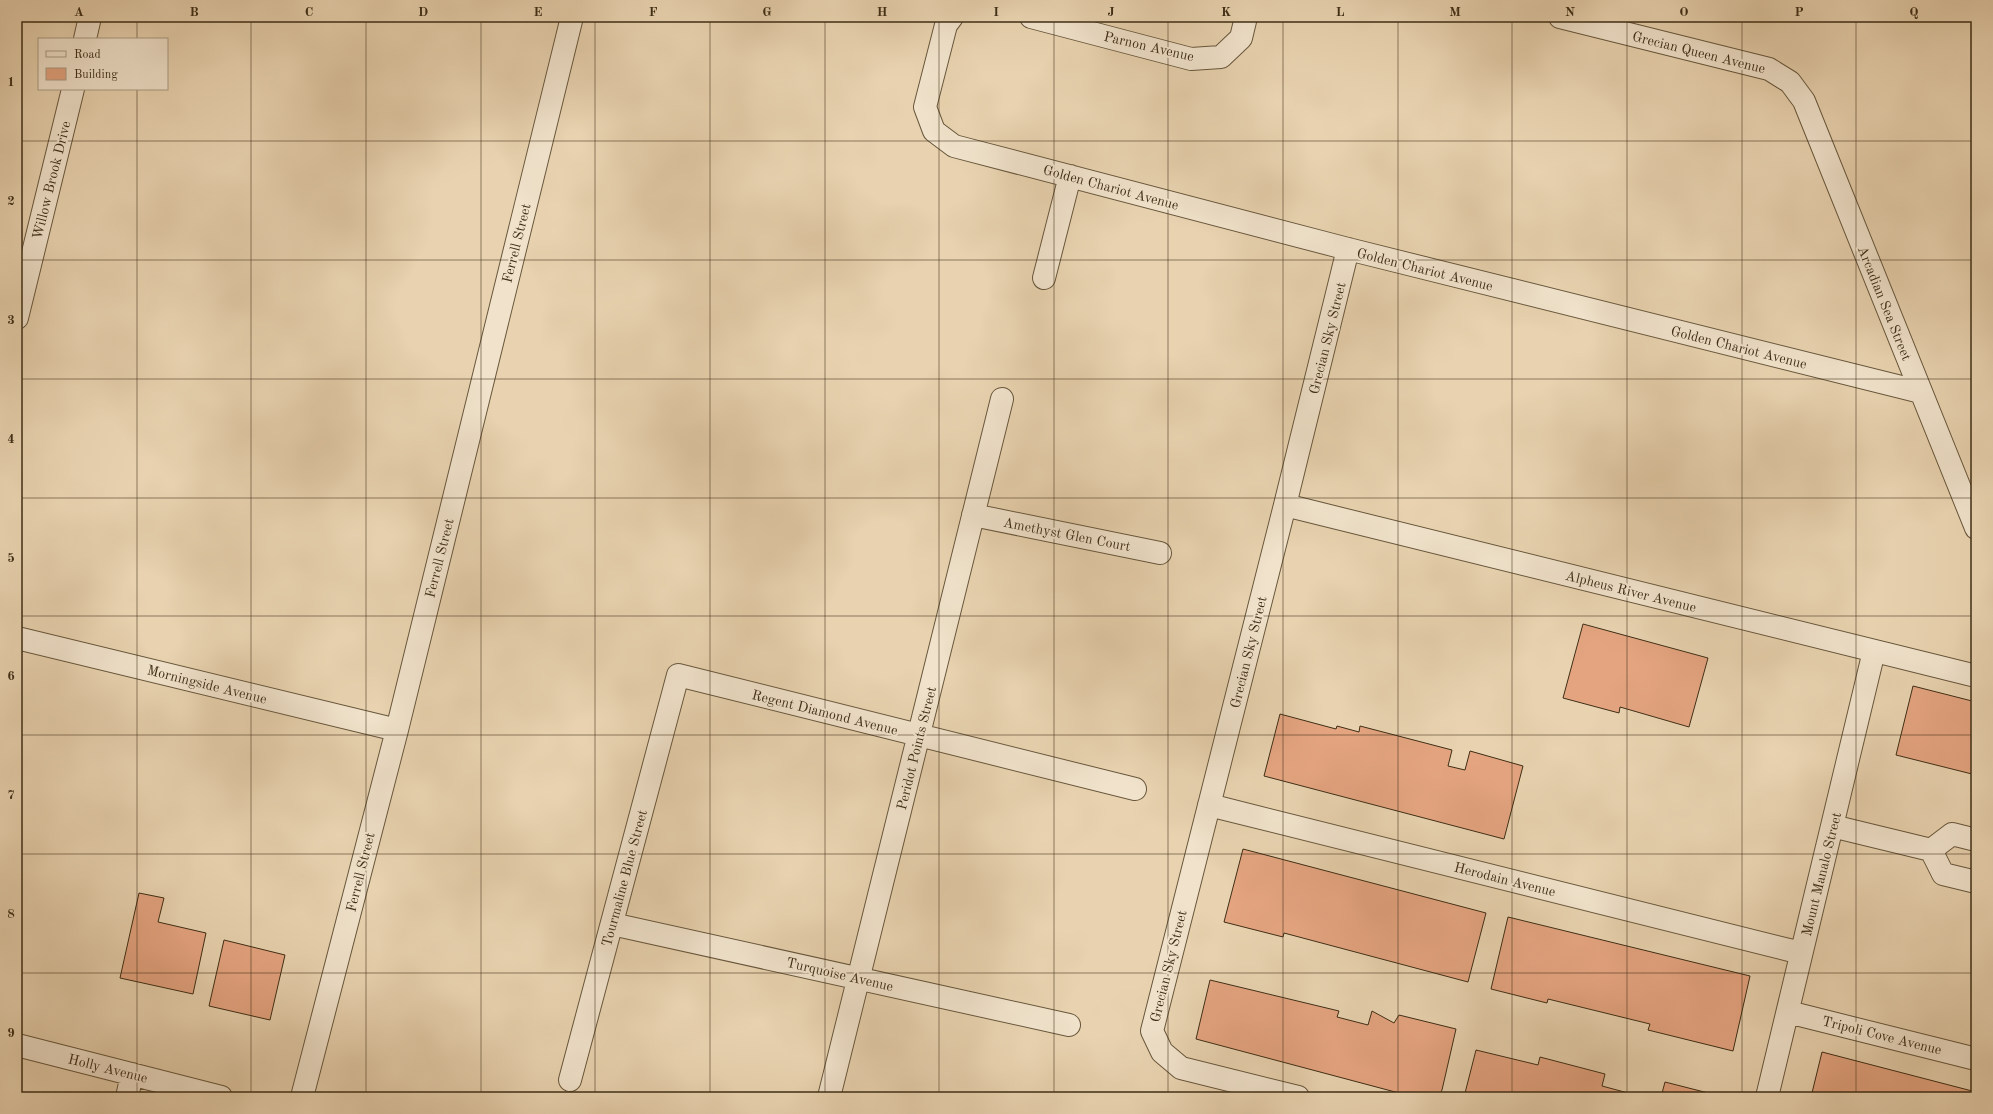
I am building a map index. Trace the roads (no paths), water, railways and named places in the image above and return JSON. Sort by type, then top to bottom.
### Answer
[{"type":"street","points":[[85,38],[90,17]]},
{"type":"street","name":"Ferrell Street","points":[[302,1097],[397,730],[572,17]]},
{"type":"street","name":"Golden Chariot Avenue","points":[[952,17],[946,25],[925,107],[934,130],[954,146],[1348,250],[1921,392]]},
{"type":"street","name":"Parnon Avenue","points":[[1031,17],[1191,59],[1221,57],[1241,38],[1246,17]]},
{"type":"street","name":"Grecian Queen Avenue","points":[[1560,17],[1769,69],[1790,82]]},
{"type":"street","name":"Arcadian Sea Street","points":[[1790,82],[1804,101],[1976,528]]},
{"type":"street","name":"Willow Brook Drive","points":[[17,318],[73,90]]},
{"type":"street","points":[[1044,278],[1070,176]]},
{"type":"street","name":"Grecian Sky Street","points":[[1232,1089],[1181,1068],[1162,1052],[1152,1031],[1348,250]]},
{"type":"street","name":"Peridot Points Street","points":[[829,1097],[1002,399]]},
{"type":"street","name":"Alpheus River Avenue","points":[[1285,505],[1976,676]]},
{"type":"street","name":"Amethyst Glen Court","points":[[973,515],[1160,553]]},
{"type":"street","name":"Morningside Avenue","points":[[17,638],[397,730]]},
{"type":"street","name":"Mount Manalo Street","points":[[1767,1097],[1874,651]]},
{"type":"street","name":"Regent Diamond Avenue","points":[[678,675],[1135,789]]},
{"type":"street","name":"Tourmaline Blue Street","points":[[570,1080],[678,675]]},
{"type":"street","name":"Herodain Avenue","points":[[1209,805],[1802,954]]},
{"type":"street","points":[[1832,826],[1931,850],[1943,874],[1976,882]]},
{"type":"street","points":[[1931,850],[1952,834],[1976,840]]},
{"type":"street","name":"Turquoise Avenue","points":[[612,924],[1069,1025]]},
{"type":"street","name":"Tripoli Cove Avenue","points":[[1788,1012],[1976,1059]]},
{"type":"street","name":"Holly Avenue","points":[[17,1045],[221,1097]]},
{"type":"street","points":[[126,1097],[132,1074]]},
{"type":"street","points":[[1232,1089],[1298,1097]]}]
